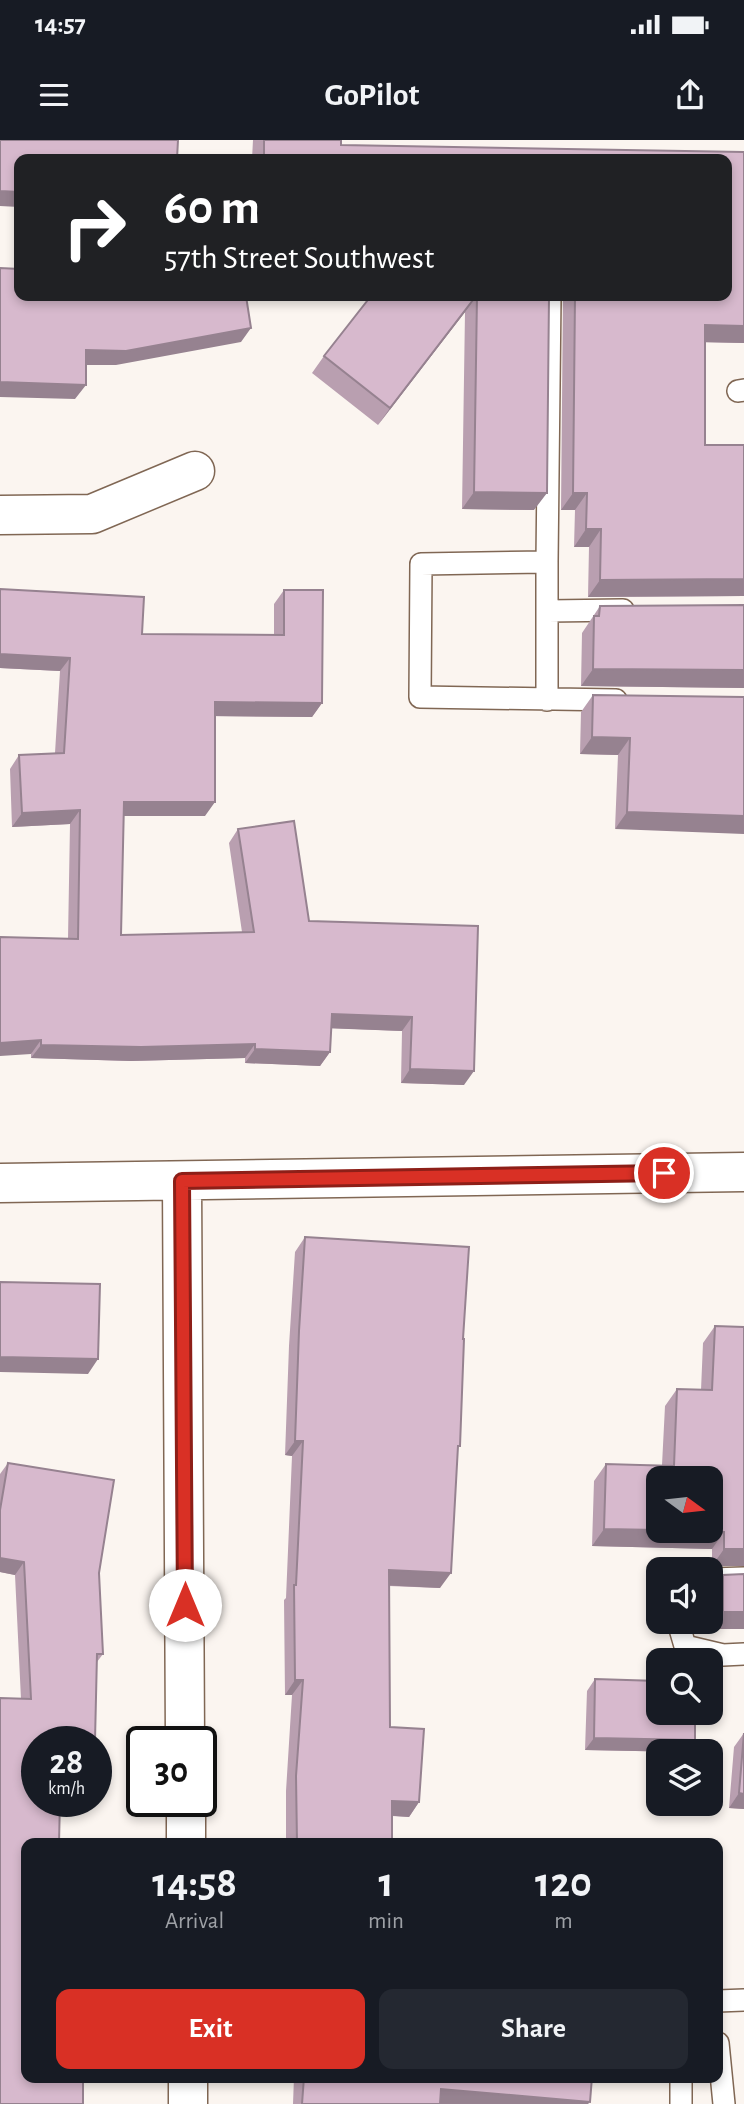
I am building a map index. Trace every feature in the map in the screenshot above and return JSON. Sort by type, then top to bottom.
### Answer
[{"type":"street","points":[[0,515],[92,514],[195,471]]},
{"type":"street","points":[[0,1183],[744,1172]]},
{"type":"street","points":[[182,1181],[186,1726]]},
{"type":"street","points":[[186,1817],[186,1838]]},
{"type":"street","points":[[188,2083],[188,2104]]},
{"type":"lane","points":[[547,700],[550,301]]},
{"type":"lane","points":[[547,562],[421,564],[420,697],[639,700]]},
{"type":"lane","points":[[548,611],[646,610]]},
{"type":"lane","points":[[723,1579],[744,1578]]},
{"type":"lane","points":[[682,1634],[685,1646],[723,1654],[744,1654]]},
{"type":"lane","points":[[723,2001],[744,2000]]},
{"type":"lane","points":[[681,2083],[681,2104]]},
{"type":"lane","points":[[722,2083],[724,2104]]},
{"type":"building","points":[[0,140],[178,140],[177,154],[14,154],[14,192],[0,191]]},
{"type":"building","points":[[264,140],[341,140],[341,145],[744,152],[744,326],[705,325],[705,445],[744,445],[744,579],[600,580],[601,529],[586,529],[587,493],[573,493],[575,301],[732,301],[732,154],[264,154]]},
{"type":"building","points":[[0,268],[14,269],[14,301],[247,301],[251,328],[126,351],[86,350],[86,385],[0,382]]},
{"type":"building","points":[[367,301],[472,301],[390,408],[324,356]]},
{"type":"building","points":[[477,301],[549,301],[547,493],[474,492]]},
{"type":"building","points":[[0,589],[144,597],[142,634],[284,635],[284,590],[323,590],[322,703],[215,702],[215,802],[124,802],[121,935],[254,932],[238,829],[294,821],[309,921],[478,926],[474,1071],[410,1069],[412,1017],[332,1014],[330,1052],[255,1049],[255,1044],[141,1047],[41,1045],[41,1040],[0,1043],[0,937],[78,939],[80,810],[22,813],[19,755],[64,753],[70,658],[0,654]]},
{"type":"building","points":[[744,605],[744,670],[593,669],[594,616],[599,616],[600,606]]},
{"type":"building","points":[[593,695],[744,697],[744,816],[627,812],[630,738],[592,737]]},
{"type":"building","points":[[305,1237],[469,1247],[451,1573],[389,1570],[390,1727],[424,1729],[419,1802],[392,1801],[392,1838],[297,1838],[296,1776],[303,1680],[295,1680],[294,1585],[303,1441],[295,1441]]},
{"type":"building","points":[[0,1282],[100,1284],[98,1359],[0,1357]]},
{"type":"building","points":[[715,1326],[744,1327],[744,1549],[724,1549],[723,1466],[674,1466],[677,1389],[712,1390]]},
{"type":"building","points":[[8,1463],[114,1480],[99,1573],[103,1654],[97,1654],[95,1726],[21,1726],[21,1817],[60,1817],[59,1838],[21,1838],[21,2083],[83,2083],[83,2104],[0,2104],[0,1698],[31,1699],[24,1562],[0,1558],[0,1510]]},
{"type":"building","points":[[606,1464],[674,1466],[646,1466],[646,1530],[604,1529]]},
{"type":"building","points":[[744,1574],[744,1612],[723,1612],[723,1575]]},
{"type":"building","points":[[595,1679],[646,1681],[646,1725],[695,1725],[695,1739],[594,1738]]},
{"type":"building","points":[[744,1733],[744,1794],[739,1793]]},
{"type":"building","points":[[304,2083],[592,2083],[590,2102],[441,2089],[440,2104],[302,2104]]},
{"type":"route","points":[[185,1605],[182,1181],[664,1173]]}]
